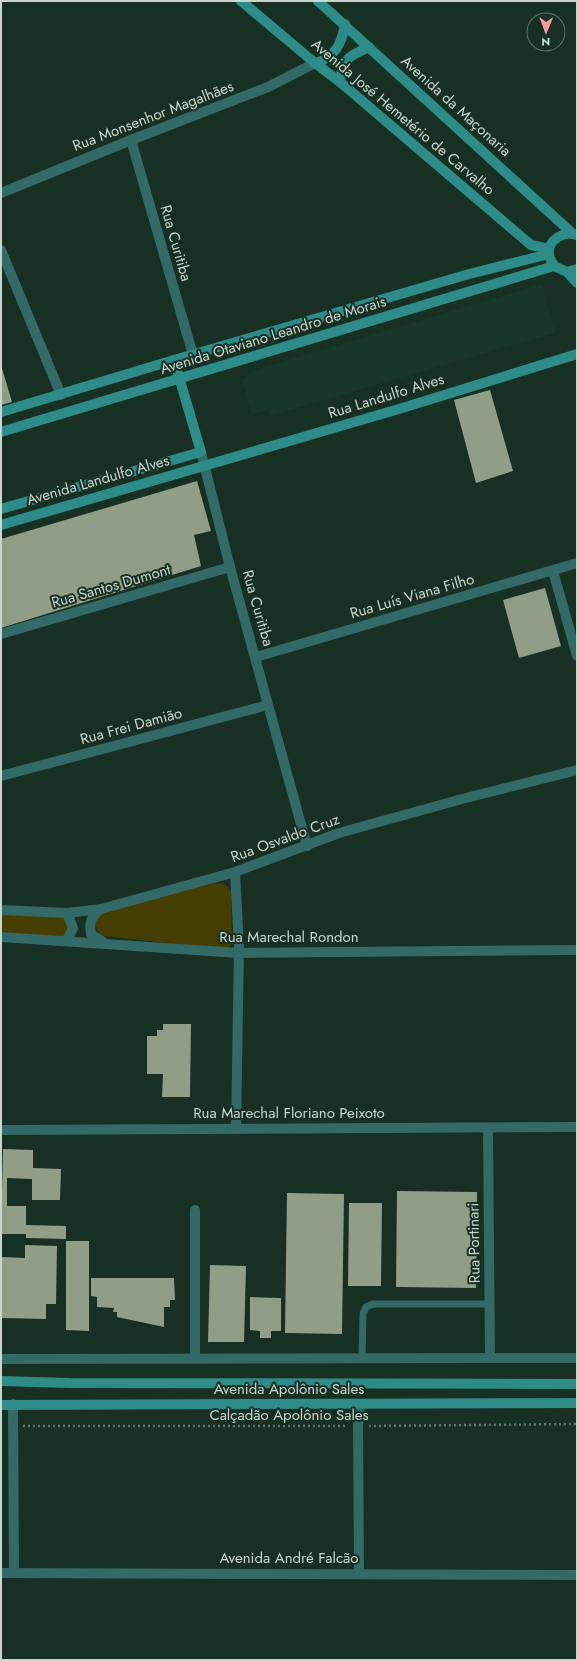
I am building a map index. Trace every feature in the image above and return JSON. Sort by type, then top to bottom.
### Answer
[{"type":"street","name":"Avenida José Hemetério de Carvalho","points":[[241,1],[340,82],[531,245],[549,252]]},
{"type":"street","name":"Avenida da Maçonaria","points":[[318,1],[575,235]]},
{"type":"street","points":[[315,63],[331,56],[338,47],[343,36],[345,24]]},
{"type":"street","points":[[340,82],[341,69],[345,61],[350,55],[369,47]]},
{"type":"street","name":"Rua Monsenhor Magalhães","points":[[1,193],[131,140],[268,87],[315,63]]},
{"type":"street","name":"Rua Curitiba","points":[[131,140],[193,355]]},
{"type":"street","points":[[575,235],[561,235],[555,238],[549,252],[554,266],[567,272],[577,283]]},
{"type":"street","points":[[1,250],[61,395]]},
{"type":"street","name":"Avenida Otaviano Leandro de Morais","points":[[1,412],[174,360],[549,252]]},
{"type":"street","name":"Avenida Otaviano Leandro de Morais","points":[[1,432],[554,266]]},
{"type":"street","points":[[567,272],[573,272],[577,269]]},
{"type":"street","points":[[347,310],[352,327]]},
{"type":"street","name":"Rua Landulfo Alves","points":[[204,465],[577,354]]},
{"type":"street","name":"Rua Curitiba","points":[[174,360],[201,452],[230,567],[307,846]]},
{"type":"street","name":"Avenida Landulfo Alves","points":[[1,509],[201,452]]},
{"type":"street","name":"Avenida Landulfo Alves","points":[[1,525],[204,465]]},
{"type":"street","name":"Rua Luís Viana Filho","points":[[256,657],[577,563]]},
{"type":"street","name":"Rua Santos Dumont","points":[[1,634],[230,567]]},
{"type":"street","points":[[553,571],[577,656]]},
{"type":"street","name":"Rua Frei Damião","points":[[1,776],[268,705]]},
{"type":"street","name":"Rua Osvaldo Cruz","points":[[1,910],[67,913],[101,909],[235,872],[339,833],[462,799],[577,770]]},
{"type":"street","points":[[235,872],[239,953],[236,1129]]},
{"type":"street","points":[[101,909],[94,914],[89,924],[91,934],[105,943]]},
{"type":"street","points":[[67,913],[73,928],[67,940]]},
{"type":"street","name":"Rua Marechal Rondon","points":[[1,937],[67,940],[239,953],[577,950]]},
{"type":"street","name":"Rua Marechal Floriano Peixoto","points":[[1,1130],[577,1127]]},
{"type":"street","name":"Rua Portinari","points":[[488,1128],[490,1358]]},
{"type":"street","points":[[195,1210],[195,1358]]},
{"type":"street","name":"Avenida Apolônio Sales","points":[[1,1359],[577,1358]]},
{"type":"street","name":"Avenida Apolônio Sales","points":[[1,1381],[70,1383],[577,1384]]},
{"type":"street","name":"Avenida Apolônio Sales","points":[[1,1405],[360,1405],[577,1403]]},
{"type":"street","points":[[13,1404],[14,1573]]},
{"type":"street","points":[[358,1573],[358,1426],[360,1405]]},
{"type":"street","name":"Avenida André Falcão","points":[[1,1573],[358,1573],[577,1575]]},
{"type":"lane","points":[[362,1358],[363,1314],[366,1307],[373,1304],[490,1304]]},
{"type":"path","name":"Calçadão Apolônio Sales","points":[[13,1426],[358,1426],[577,1424]]},
{"type":"shaded area","points":[[542,284],[555,333],[269,416],[268,410],[252,414],[242,380],[255,370]]},
{"type":"shaded area","points":[[215,883],[225,884],[231,891],[232,941],[229,948],[222,949],[104,936],[97,929],[96,922],[100,913]]},
{"type":"shaded area","points":[[1,911],[64,916],[69,925],[65,936],[61,937],[1,932]]},
{"type":"building","points":[[1,365],[12,402],[1,405]]},
{"type":"building","points":[[490,390],[513,471],[476,483],[454,400]]},
{"type":"building","points":[[197,481],[211,531],[194,535],[201,566],[1,628],[1,539]]},
{"type":"building","points":[[545,588],[561,646],[519,658],[503,600]]},
{"type":"building","points":[[163,1024],[191,1024],[190,1097],[162,1097],[163,1074],[147,1074],[147,1036],[157,1036],[157,1030],[163,1030]]},
{"type":"building","points":[[3,1149],[33,1150],[33,1168],[61,1169],[60,1200],[32,1200],[32,1179],[7,1178],[7,1206],[26,1206],[26,1225],[66,1226],[66,1239],[26,1238],[26,1234],[1,1234]]},
{"type":"building","points":[[397,1191],[477,1192],[476,1288],[396,1287]]},
{"type":"building","points":[[287,1193],[344,1194],[342,1334],[285,1333]]},
{"type":"building","points":[[349,1203],[382,1203],[381,1286],[348,1286]]},
{"type":"building","points":[[66,1241],[89,1241],[89,1331],[66,1330]]},
{"type":"building","points":[[25,1245],[57,1246],[56,1304],[46,1304],[46,1319],[1,1318],[1,1257],[25,1258]]},
{"type":"building","points":[[210,1265],[246,1266],[244,1342],[208,1342]]},
{"type":"building","points":[[91,1278],[174,1278],[175,1300],[170,1300],[170,1307],[164,1307],[164,1327],[117,1317],[117,1312],[113,1312],[114,1308],[97,1307],[97,1297],[91,1296]]},
{"type":"building","points":[[250,1297],[281,1298],[281,1331],[271,1331],[271,1338],[260,1338],[260,1331],[250,1330]]}]
